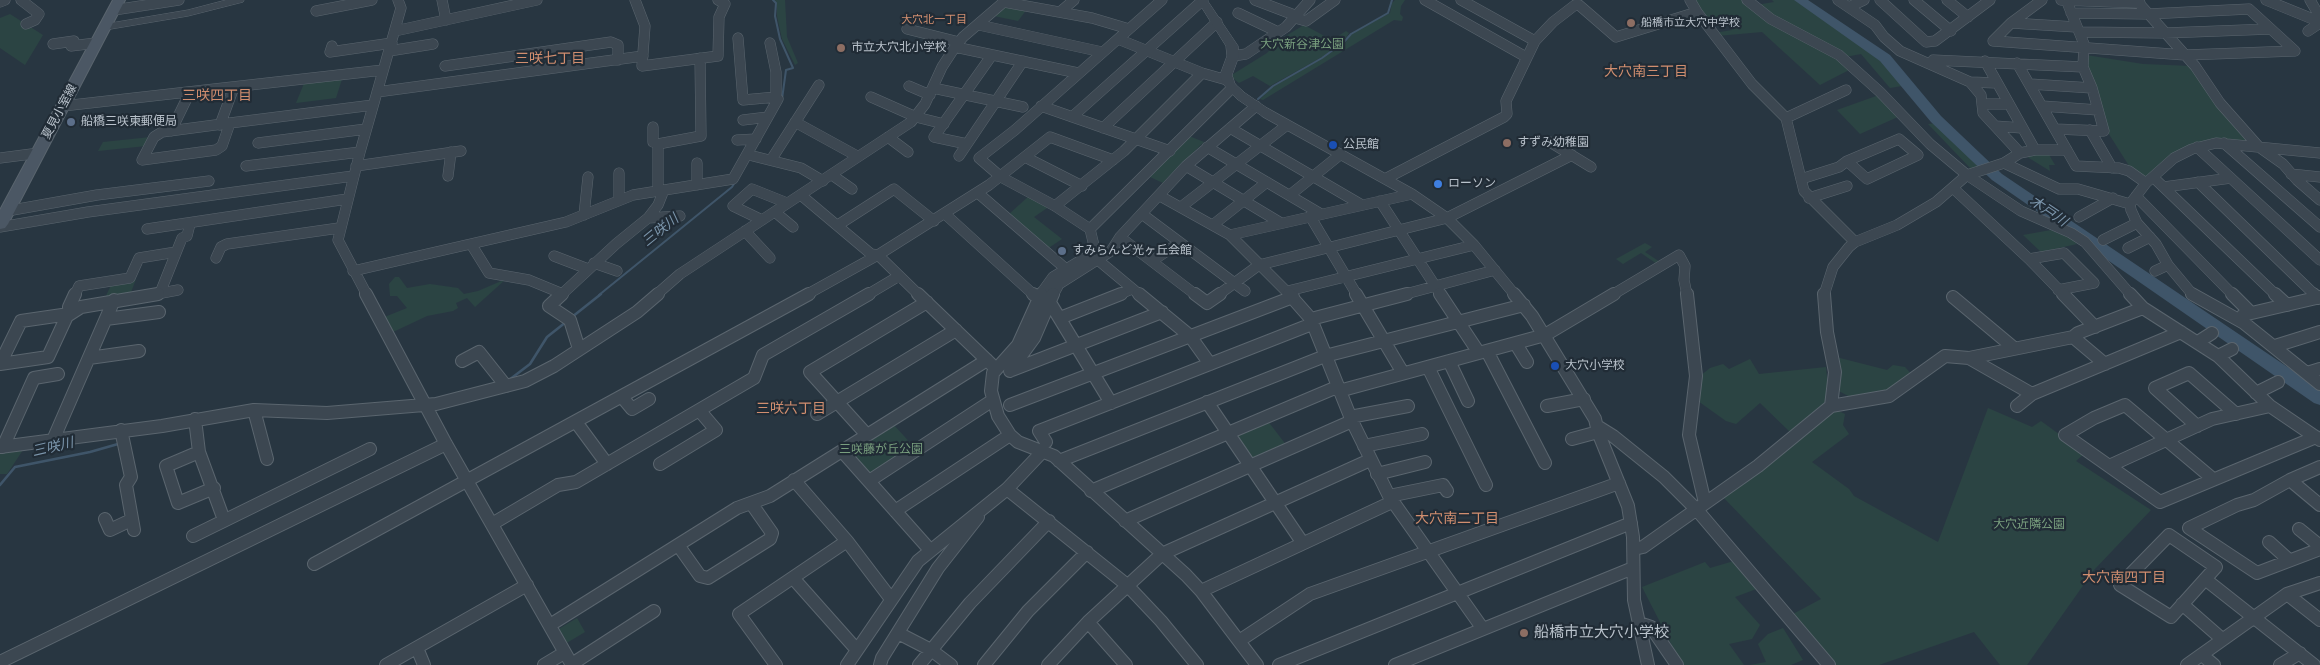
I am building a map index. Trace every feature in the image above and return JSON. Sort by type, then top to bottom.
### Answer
[{"type":"main road","name":"夏見小室線","points":[[0,226],[117,5]]},
{"type":"street","points":[[0,2],[5,0]]},
{"type":"street","points":[[21,0],[39,14],[35,20],[26,24]]},
{"type":"street","points":[[117,5],[179,0]]},
{"type":"street","points":[[316,11],[372,0]]},
{"type":"street","points":[[398,0],[401,8],[354,171],[339,228],[338,240],[446,444],[569,661]]},
{"type":"street","points":[[442,0],[446,20]]},
{"type":"street","points":[[484,0],[486,11]]},
{"type":"street","points":[[395,31],[537,0]]},
{"type":"street","points":[[639,1],[645,26],[642,66],[718,56],[720,18],[725,4],[718,0]]},
{"type":"street","points":[[1032,7],[1040,0]]},
{"type":"street","points":[[1060,12],[1074,0]]},
{"type":"street","points":[[1072,117],[1202,0],[1232,46],[1233,56],[1226,75],[1230,84]]},
{"type":"street","points":[[1255,0],[1306,21],[1335,0]]},
{"type":"street","points":[[1233,56],[1246,54],[1278,32],[1296,17],[1310,0]]},
{"type":"street","points":[[1425,0],[1526,57]]},
{"type":"street","points":[[1461,0],[1535,41]]},
{"type":"street","points":[[1690,0],[1752,84],[1786,118],[1804,191],[1855,242]]},
{"type":"street","points":[[1747,0],[1771,19],[1839,55],[1880,92],[1930,144],[1967,175],[2021,211],[2071,233],[2085,242],[2143,308],[2218,356],[2270,406],[2318,438]]},
{"type":"street","points":[[1838,0],[1875,24],[1884,38],[1900,52],[1970,82],[1997,83]]},
{"type":"street","points":[[1849,7],[1864,0]]},
{"type":"street","points":[[1880,0],[1926,42],[1935,41],[1951,31],[1985,1]]},
{"type":"street","points":[[1914,0],[1951,31]]},
{"type":"street","points":[[1947,0],[1968,17]]},
{"type":"street","points":[[2042,0],[2010,24],[1992,41],[2083,46],[2185,55],[2295,51],[2249,9],[2148,14],[2070,13]]},
{"type":"street","points":[[2266,0],[2275,2],[2320,22],[2308,31]]},
{"type":"street","points":[[2310,0],[2320,17]]},
{"type":"street","points":[[105,27],[188,13],[232,1]]},
{"type":"street","points":[[1,447],[162,426],[254,410],[326,413],[425,405],[525,381],[554,366],[637,312],[680,274],[787,203],[802,196],[857,156],[916,117],[932,91],[942,67],[957,45],[1005,1],[1129,29]]},
{"type":"street","points":[[1045,446],[1018,442],[1010,435],[1001,422],[993,400],[991,380],[1018,345],[1053,277],[1095,250],[1090,229],[1055,206],[1001,177],[979,158],[1118,39],[1156,1]]},
{"type":"street","points":[[2055,129],[2104,131],[2092,88],[2083,67],[2083,46],[2078,30],[2064,1],[2138,1],[2185,55],[2220,103],[2259,147],[2283,164],[2291,174],[2320,199]]},
{"type":"street","points":[[1385,179],[1504,117],[1506,114],[1506,101],[1535,41],[1553,22],[1575,5],[1580,5],[1616,37],[1697,12]]},
{"type":"street","points":[[1238,14],[1278,32]]},
{"type":"street","points":[[1103,128],[1217,22]]},
{"type":"street","points":[[2010,24],[2078,30],[2165,33],[2271,29]]},
{"type":"street","points":[[979,25],[1102,52]]},
{"type":"street","points":[[907,29],[992,55],[1078,74]]},
{"type":"street","points":[[738,38],[743,100],[776,97]]},
{"type":"street","points":[[1118,39],[1230,84],[1261,110],[1412,194],[1447,218],[1474,245],[1524,304],[1584,398],[1595,419],[1597,429],[1628,506],[1634,549],[1634,600],[1648,665]]},
{"type":"street","points":[[53,44],[74,41],[71,46],[96,43]]},
{"type":"street","points":[[445,66],[611,42],[618,45],[618,60]]},
{"type":"street","points":[[353,271],[566,222],[619,200],[733,179],[748,156],[778,99],[776,97],[776,72],[770,43]]},
{"type":"street","points":[[332,46],[330,52],[432,44]]},
{"type":"street","points":[[522,72],[524,55]]},
{"type":"street","points":[[968,144],[934,137],[992,55]]},
{"type":"street","points":[[377,92],[643,56]]},
{"type":"street","points":[[653,127],[653,142],[658,144],[701,136],[700,58]]},
{"type":"street","points":[[1933,60],[2083,67]]},
{"type":"street","points":[[959,156],[1023,61]]},
{"type":"street","points":[[1985,61],[2035,150]]},
{"type":"street","points":[[468,80],[472,62]]},
{"type":"street","points":[[2017,63],[2076,166],[2129,171],[2164,187],[2287,305]]},
{"type":"street","points":[[63,106],[383,70]]},
{"type":"street","points":[[1055,206],[1082,186],[1136,139],[1202,73]]},
{"type":"street","points":[[1970,82],[1981,95],[1983,113],[2020,153]]},
{"type":"street","points":[[1090,229],[1170,151],[1230,84]]},
{"type":"street","points":[[2030,84],[2092,88]]},
{"type":"street","points":[[772,160],[819,85]]},
{"type":"street","points":[[908,86],[932,91],[965,94],[1024,107]]},
{"type":"street","points":[[220,125],[234,87]]},
{"type":"street","points":[[1786,118],[1846,90]]},
{"type":"street","points":[[172,131],[190,92]]},
{"type":"street","points":[[871,97],[916,117],[944,124]]},
{"type":"street","points":[[1987,104],[2009,104]]},
{"type":"street","points":[[230,124],[222,146],[216,150],[142,160],[154,137],[162,132],[373,105]]},
{"type":"street","points":[[1042,106],[1170,151]]},
{"type":"street","points":[[2042,106],[2098,110]]},
{"type":"street","points":[[1162,312],[1010,371],[1034,338],[1043,299],[1060,284],[1112,251],[1120,237],[1186,166],[1230,128],[1261,110]]},
{"type":"street","points":[[743,120],[768,117]]},
{"type":"street","points":[[795,122],[857,156]]},
{"type":"street","points":[[1181,206],[1287,125]]},
{"type":"street","points":[[1995,126],[2022,128]]},
{"type":"street","points":[[1230,128],[1362,205]]},
{"type":"street","points":[[258,143],[366,129]]},
{"type":"street","points":[[2090,130],[2112,168]]},
{"type":"street","points":[[888,137],[908,152]]},
{"type":"street","points":[[314,564],[622,397],[878,255],[978,193],[1027,158],[1050,137],[1112,160]]},
{"type":"street","points":[[737,140],[756,139]]},
{"type":"street","points":[[1801,179],[1839,167],[1847,161],[1899,139],[1918,155],[1867,179],[1847,161]]},
{"type":"street","points":[[1550,142],[1590,168]]},
{"type":"street","points":[[2224,143],[2320,227]]},
{"type":"street","points":[[2320,153],[2224,143],[2197,147],[2174,158],[2133,200],[2131,210],[2137,223],[2162,252],[2168,266],[2194,296],[2244,323],[2320,384]]},
{"type":"street","points":[[580,349],[570,320],[549,306],[591,266],[648,218],[658,205],[661,191],[658,144]]},
{"type":"street","points":[[1207,147],[1321,214]]},
{"type":"street","points":[[2197,147],[2320,260]]},
{"type":"street","points":[[1831,406],[1835,372],[1827,332],[1824,291],[1827,279],[1838,258],[1855,242],[1897,224],[1936,202],[1967,175],[2004,163],[2020,153],[2035,150],[2067,150]]},
{"type":"street","points":[[246,166],[360,152]]},
{"type":"street","points":[[0,226],[354,171],[456,152],[448,176]]},
{"type":"street","points":[[0,158],[39,153]]},
{"type":"street","points":[[1290,195],[1341,154]]},
{"type":"street","points":[[732,162],[748,156],[772,160],[801,168],[852,189]]},
{"type":"street","points":[[1120,237],[1207,303],[1259,266],[1447,218],[1572,156]]},
{"type":"street","points":[[1027,158],[1082,186]]},
{"type":"street","points":[[2004,163],[2059,189],[2078,189],[2113,198],[2133,200],[2251,313]]},
{"type":"street","points":[[697,164],[697,185]]},
{"type":"street","points":[[1186,166],[1281,223]]},
{"type":"street","points":[[619,173],[619,200]]},
{"type":"street","points":[[2291,174],[2320,177]]},
{"type":"street","points":[[584,215],[588,177]]},
{"type":"street","points":[[2164,187],[2231,178]]},
{"type":"street","points":[[7,211],[97,195],[209,181]]},
{"type":"street","points":[[1214,224],[1267,182]]},
{"type":"street","points":[[2198,182],[2319,298]]},
{"type":"street","points":[[1809,198],[1846,186]]},
{"type":"street","points":[[1953,188],[2028,259],[2095,327]]},
{"type":"street","points":[[762,220],[733,206],[752,189],[787,203]]},
{"type":"street","points":[[838,225],[894,189],[934,220]]},
{"type":"street","points":[[978,193],[1066,269]]},
{"type":"street","points":[[1230,235],[1412,194]]},
{"type":"street","points":[[802,196],[871,254],[878,255],[997,370]]},
{"type":"street","points":[[1160,196],[1214,224],[1230,235],[1259,266],[1290,294],[1311,322],[1351,419],[1390,499],[1430,550],[1483,629]]},
{"type":"street","points":[[2079,217],[2113,198]]},
{"type":"street","points":[[147,229],[237,217],[248,212],[348,199]]},
{"type":"street","points":[[2292,203],[2320,199]]},
{"type":"street","points":[[1380,201],[1459,322],[1483,352],[1545,462]]},
{"type":"street","points":[[775,212],[793,227]]},
{"type":"street","points":[[945,214],[1043,299],[1060,318],[1111,403]]},
{"type":"street","points":[[1142,214],[1245,291]]},
{"type":"street","points":[[648,218],[680,216]]},
{"type":"street","points":[[1310,216],[1403,373]]},
{"type":"street","points":[[2104,240],[2137,223]]},
{"type":"street","points":[[160,293],[182,238],[187,236],[190,224]]},
{"type":"street","points":[[216,258],[221,247],[227,244],[339,228]]},
{"type":"street","points":[[746,231],[770,258]]},
{"type":"street","points":[[2128,248],[2150,237]]},
{"type":"street","points":[[1152,261],[1179,243]]},
{"type":"street","points":[[471,244],[489,273],[529,280],[563,294]]},
{"type":"street","points":[[1010,405],[1190,336],[1290,294],[1346,277],[1474,245]]},
{"type":"street","points":[[72,312],[69,307],[79,286],[130,278],[139,258],[176,252]]},
{"type":"street","points":[[2028,259],[2064,253],[2094,283],[2058,290]]},
{"type":"street","points":[[554,256],[617,271]]},
{"type":"street","points":[[1091,491],[1228,432],[1338,389],[1545,335],[1680,256],[1685,266],[1684,280],[1689,304],[1696,376],[1689,435],[1701,507]]},
{"type":"street","points":[[1098,260],[1190,336],[1210,364]]},
{"type":"street","points":[[2155,271],[2168,266]]},
{"type":"street","points":[[1257,665],[1201,591],[1060,461],[1045,446],[1039,431],[1311,322],[1362,305],[1495,270]]},
{"type":"street","points":[[492,524],[558,485],[576,482],[754,378],[763,355],[899,276]]},
{"type":"street","points":[[1060,318],[1132,289]]},
{"type":"street","points":[[0,364],[21,321],[72,312],[88,304],[178,290]]},
{"type":"street","points":[[1953,297],[2014,348]]},
{"type":"street","points":[[2232,317],[2319,298]]},
{"type":"street","points":[[53,440],[114,300]]},
{"type":"street","points":[[867,435],[810,372],[927,302]]},
{"type":"street","points":[[1060,461],[1325,356],[1524,304]]},
{"type":"street","points":[[1634,549],[1643,547],[1758,466],[1831,406],[1889,396],[1914,380],[1944,356],[1969,358],[2073,337],[2078,333],[2143,308]]},
{"type":"street","points":[[0,364],[48,357],[72,312]]},
{"type":"street","points":[[106,319],[159,312]]},
{"type":"street","points":[[817,414],[956,330]]},
{"type":"street","points":[[2017,406],[2032,394],[2181,332]]},
{"type":"street","points":[[2275,346],[2320,332]]},
{"type":"street","points":[[2198,342],[2212,333]]},
{"type":"street","points":[[2073,337],[2105,364]]},
{"type":"street","points":[[1516,344],[1527,362]]},
{"type":"street","points":[[2218,356],[2232,349]]},
{"type":"street","points":[[89,358],[139,351]]},
{"type":"street","points":[[462,361],[479,352],[506,386]]},
{"type":"street","points":[[1969,358],[2032,394]]},
{"type":"street","points":[[550,625],[737,508],[770,496],[986,360]]},
{"type":"street","points":[[1449,361],[1468,401]]},
{"type":"street","points":[[1428,366],[1486,485]]},
{"type":"street","points":[[2307,373],[2320,369]]},
{"type":"street","points":[[1,447],[34,378],[58,374]]},
{"type":"street","points":[[2197,426],[2155,388],[2189,374],[2236,414]]},
{"type":"street","points":[[2256,393],[2278,382]]},
{"type":"street","points":[[622,397],[632,409],[649,399]]},
{"type":"street","points":[[1547,406],[1584,398]]},
{"type":"street","points":[[869,481],[993,400]]},
{"type":"street","points":[[1207,402],[1302,542]]},
{"type":"street","points":[[2213,479],[2125,405],[2094,418],[2065,435],[2160,502],[2318,438]]},
{"type":"street","points":[[1125,521],[1351,419],[1408,406]]},
{"type":"street","points":[[2109,466],[2212,419],[2270,406]]},
{"type":"street","points":[[254,410],[267,459]]},
{"type":"street","points":[[660,464],[716,430],[699,410]]},
{"type":"street","points":[[195,419],[199,452],[214,488],[224,520]]},
{"type":"street","points":[[576,422],[607,464]]},
{"type":"street","points":[[1572,439],[1597,429],[1613,436],[1701,507],[1829,665]]},
{"type":"street","points":[[105,519],[110,530],[132,525],[126,485],[131,477],[121,430]]},
{"type":"street","points":[[1364,446],[1422,434]]},
{"type":"street","points":[[895,512],[1010,435]]},
{"type":"street","points":[[0,662],[446,444]]},
{"type":"street","points":[[847,665],[918,561],[1007,489],[1045,446]]},
{"type":"street","points":[[193,536],[370,449]]},
{"type":"street","points":[[842,451],[895,512],[931,549],[945,560]]},
{"type":"street","points":[[199,452],[166,466],[178,503],[214,488]]},
{"type":"street","points":[[1049,664],[1126,585],[1162,554],[1370,460]]},
{"type":"street","points":[[1377,474],[1425,462]]},
{"type":"street","points":[[2299,528],[2320,547],[2257,573],[2189,528],[2237,505],[2254,500],[2290,480],[2320,467]]},
{"type":"street","points":[[794,480],[847,541],[891,599]]},
{"type":"street","points":[[2290,480],[2320,505]]},
{"type":"street","points":[[1239,641],[1310,594],[1619,483]]},
{"type":"street","points":[[1201,591],[1390,499],[1443,485],[1447,491]]},
{"type":"street","points":[[1007,489],[1049,520],[1126,585],[1162,621],[1197,665]]},
{"type":"street","points":[[678,545],[700,576],[708,578],[770,539],[772,533],[751,503]]},
{"type":"street","points":[[880,665],[882,658],[938,568],[988,504]]},
{"type":"street","points":[[920,665],[970,603],[1049,520]]},
{"type":"street","points":[[1280,665],[1631,523]]},
{"type":"street","points":[[2169,535],[2216,567],[2182,604],[2171,617],[2120,585],[2169,535]]},
{"type":"street","points":[[776,665],[739,614],[847,541]]},
{"type":"street","points":[[2269,542],[2290,560]]},
{"type":"street","points":[[984,665],[1028,612],[1087,552]]},
{"type":"street","points":[[1395,665],[1633,568]]},
{"type":"street","points":[[793,578],[857,650]]},
{"type":"street","points":[[2205,579],[2314,665]]},
{"type":"street","points":[[2187,665],[2287,594],[2320,584]]},
{"type":"street","points":[[386,665],[527,585]]},
{"type":"street","points":[[2287,594],[2320,620]]},
{"type":"street","points":[[2182,604],[2222,640]]},
{"type":"street","points":[[544,665],[569,661],[654,611]]},
{"type":"street","points":[[1088,622],[1126,665]]},
{"type":"street","points":[[1638,624],[1651,627],[1672,654],[1677,665]]},
{"type":"street","points":[[898,633],[931,650],[951,665]]},
{"type":"street","points":[[417,648],[424,665]]},
{"type":"street","points":[[2280,665],[2300,653]]},
{"type":"street","points":[[2202,654],[2214,665]]},
{"type":"green space","points":[[775,0],[785,0],[787,37],[798,63],[795,65],[782,39]]},
{"type":"green space","points":[[1395,0],[1405,0],[1401,6],[1400,14],[1403,17],[1402,21],[1394,20],[1263,100],[1260,99],[1274,86],[1345,43],[1352,34],[1390,13],[1392,3]]},
{"type":"green space","points":[[1693,0],[1745,0],[1835,56],[1851,69],[1820,85],[1762,32],[1717,36],[1714,33],[1732,30],[1726,22],[1708,24]]},
{"type":"green space","points":[[1772,0],[1797,0],[1882,59],[1902,86],[1890,88],[1861,54],[1845,57],[1756,5],[1774,2]]},
{"type":"green space","points":[[1003,6],[1027,9],[1018,21],[994,16]]},
{"type":"green space","points":[[10,14],[43,35],[25,65],[0,48],[0,18]]},
{"type":"green space","name":"大穴新谷津公園","points":[[1304,25],[1332,40],[1346,31],[1349,33],[1343,42],[1322,57],[1270,86],[1253,76],[1239,83],[1230,76],[1267,53],[1279,40]]},
{"type":"green space","points":[[2086,55],[2143,64],[2191,66],[2248,141],[2245,144],[2212,141],[2147,178],[2131,169],[2107,131],[2086,67]]},
{"type":"green space","points":[[343,76],[336,98],[296,103],[305,81]]},
{"type":"green space","points":[[1879,95],[1900,116],[1860,134],[1837,110]]},
{"type":"green space","points":[[1938,123],[1980,166],[1972,170],[1928,124]]},
{"type":"green space","points":[[1189,136],[1204,142],[1163,183],[1150,177]]},
{"type":"green space","points":[[151,137],[146,146],[98,151],[103,142]]},
{"type":"green space","points":[[2048,153],[2055,165],[2049,165],[2050,171],[2024,155]]},
{"type":"green space","points":[[1030,195],[1050,206],[1034,217],[1062,239],[1047,249],[1008,215]]},
{"type":"green space","points":[[2051,230],[2069,237],[2077,244],[2041,252],[2023,235]]},
{"type":"green space","points":[[1645,243],[1652,247],[1645,252],[1660,262],[1657,264],[1641,253],[1623,264],[1616,259]]},
{"type":"green space","points":[[395,277],[399,277],[407,288],[430,284],[458,288],[464,294],[478,291],[506,279],[475,307],[467,298],[456,303],[458,308],[453,311],[427,316],[391,333],[382,318],[407,308],[397,296],[390,296],[389,284]]},
{"type":"green space","points":[[136,279],[130,295],[105,298],[112,283]]},
{"type":"green space","points":[[1832,356],[1887,370],[1893,365],[1905,367],[1914,377],[1887,394],[1852,398],[1835,389]]},
{"type":"green space","points":[[1750,359],[1759,374],[1826,367],[1829,399],[1790,432],[1760,403],[1736,424],[1726,421],[1698,401],[1700,376],[1710,368],[1723,364],[1729,369]]},
{"type":"green space","name":"大穴近隣公園","points":[[1830,407],[1845,414],[1843,425],[1849,434],[1812,462],[1849,489],[1854,496],[1938,542],[1988,408],[2032,427],[2041,421],[2085,453],[2076,461],[2151,510],[2094,570],[2027,665],[2000,665],[1974,632],[1879,665],[1834,665],[1793,614],[1821,599],[1723,497],[1777,459]]},
{"type":"green space","points":[[1267,420],[1287,446],[1253,461],[1235,433]]},
{"type":"green space","name":"三咲藤が丘公園","points":[[893,424],[915,448],[872,476],[850,451]]},
{"type":"green space","points":[[25,447],[7,474],[0,474],[0,450]]},
{"type":"green space","points":[[1734,561],[1759,588],[1735,597],[1760,625],[1752,639],[1729,644],[1744,665],[1682,665],[1642,587],[1705,562],[1710,568]]},
{"type":"green space","points":[[577,618],[585,632],[565,644],[557,630]]},
{"type":"green space","points":[[1783,628],[1803,660],[1791,665],[1750,665],[1766,662],[1758,644],[1768,634]]},
{"type":"waterway","name":"三咲川","points":[[773,0],[776,3],[775,16],[780,39],[793,68],[786,70],[782,99]]},
{"type":"waterway","points":[[1258,99],[1273,86],[1322,58],[1344,42],[1351,34],[1388,13],[1392,0]]},
{"type":"waterway","name":"木戸川","points":[[1800,0],[1885,58],[1936,119],[1997,177],[2320,398]]},
{"type":"waterway","name":"三咲川","points":[[599,295],[732,187],[735,182]]},
{"type":"waterway","name":"三咲川","points":[[572,317],[601,294]]},
{"type":"waterway","name":"三咲川","points":[[509,380],[530,364],[547,337],[566,322]]},
{"type":"waterway","name":"三咲川","points":[[0,485],[15,467],[90,452],[118,444]]},
{"type":"place","name":"船橋市立大穴中学校","points":[[1631,23]]},
{"type":"place","name":"市立大穴北小学校","points":[[841,48]]},
{"type":"place","name":"船橋三咲東郵便局","points":[[71,122]]},
{"type":"place","name":"すずみ幼稚園","points":[[1507,143]]},
{"type":"place","name":"公民館","points":[[1333,145]]},
{"type":"place","name":"ローソン","points":[[1438,184]]},
{"type":"place","name":"すみらんど光ヶ丘会館","points":[[1062,251]]},
{"type":"place","name":"大穴小学校","points":[[1555,366]]},
{"type":"place","name":"船橋市立大穴小学校","points":[[1524,633]]},
{"type":"district","name":"大穴北一丁目","points":[[934,20]]},
{"type":"district","name":"三咲七丁目","points":[[550,60]]},
{"type":"district","name":"大穴南三丁目","points":[[1646,73]]},
{"type":"district","name":"三咲四丁目","points":[[217,97]]},
{"type":"district","name":"三咲六丁目","points":[[791,410]]},
{"type":"district","name":"大穴南二丁目","points":[[1457,520]]},
{"type":"district","name":"大穴南四丁目","points":[[2124,579]]}]
